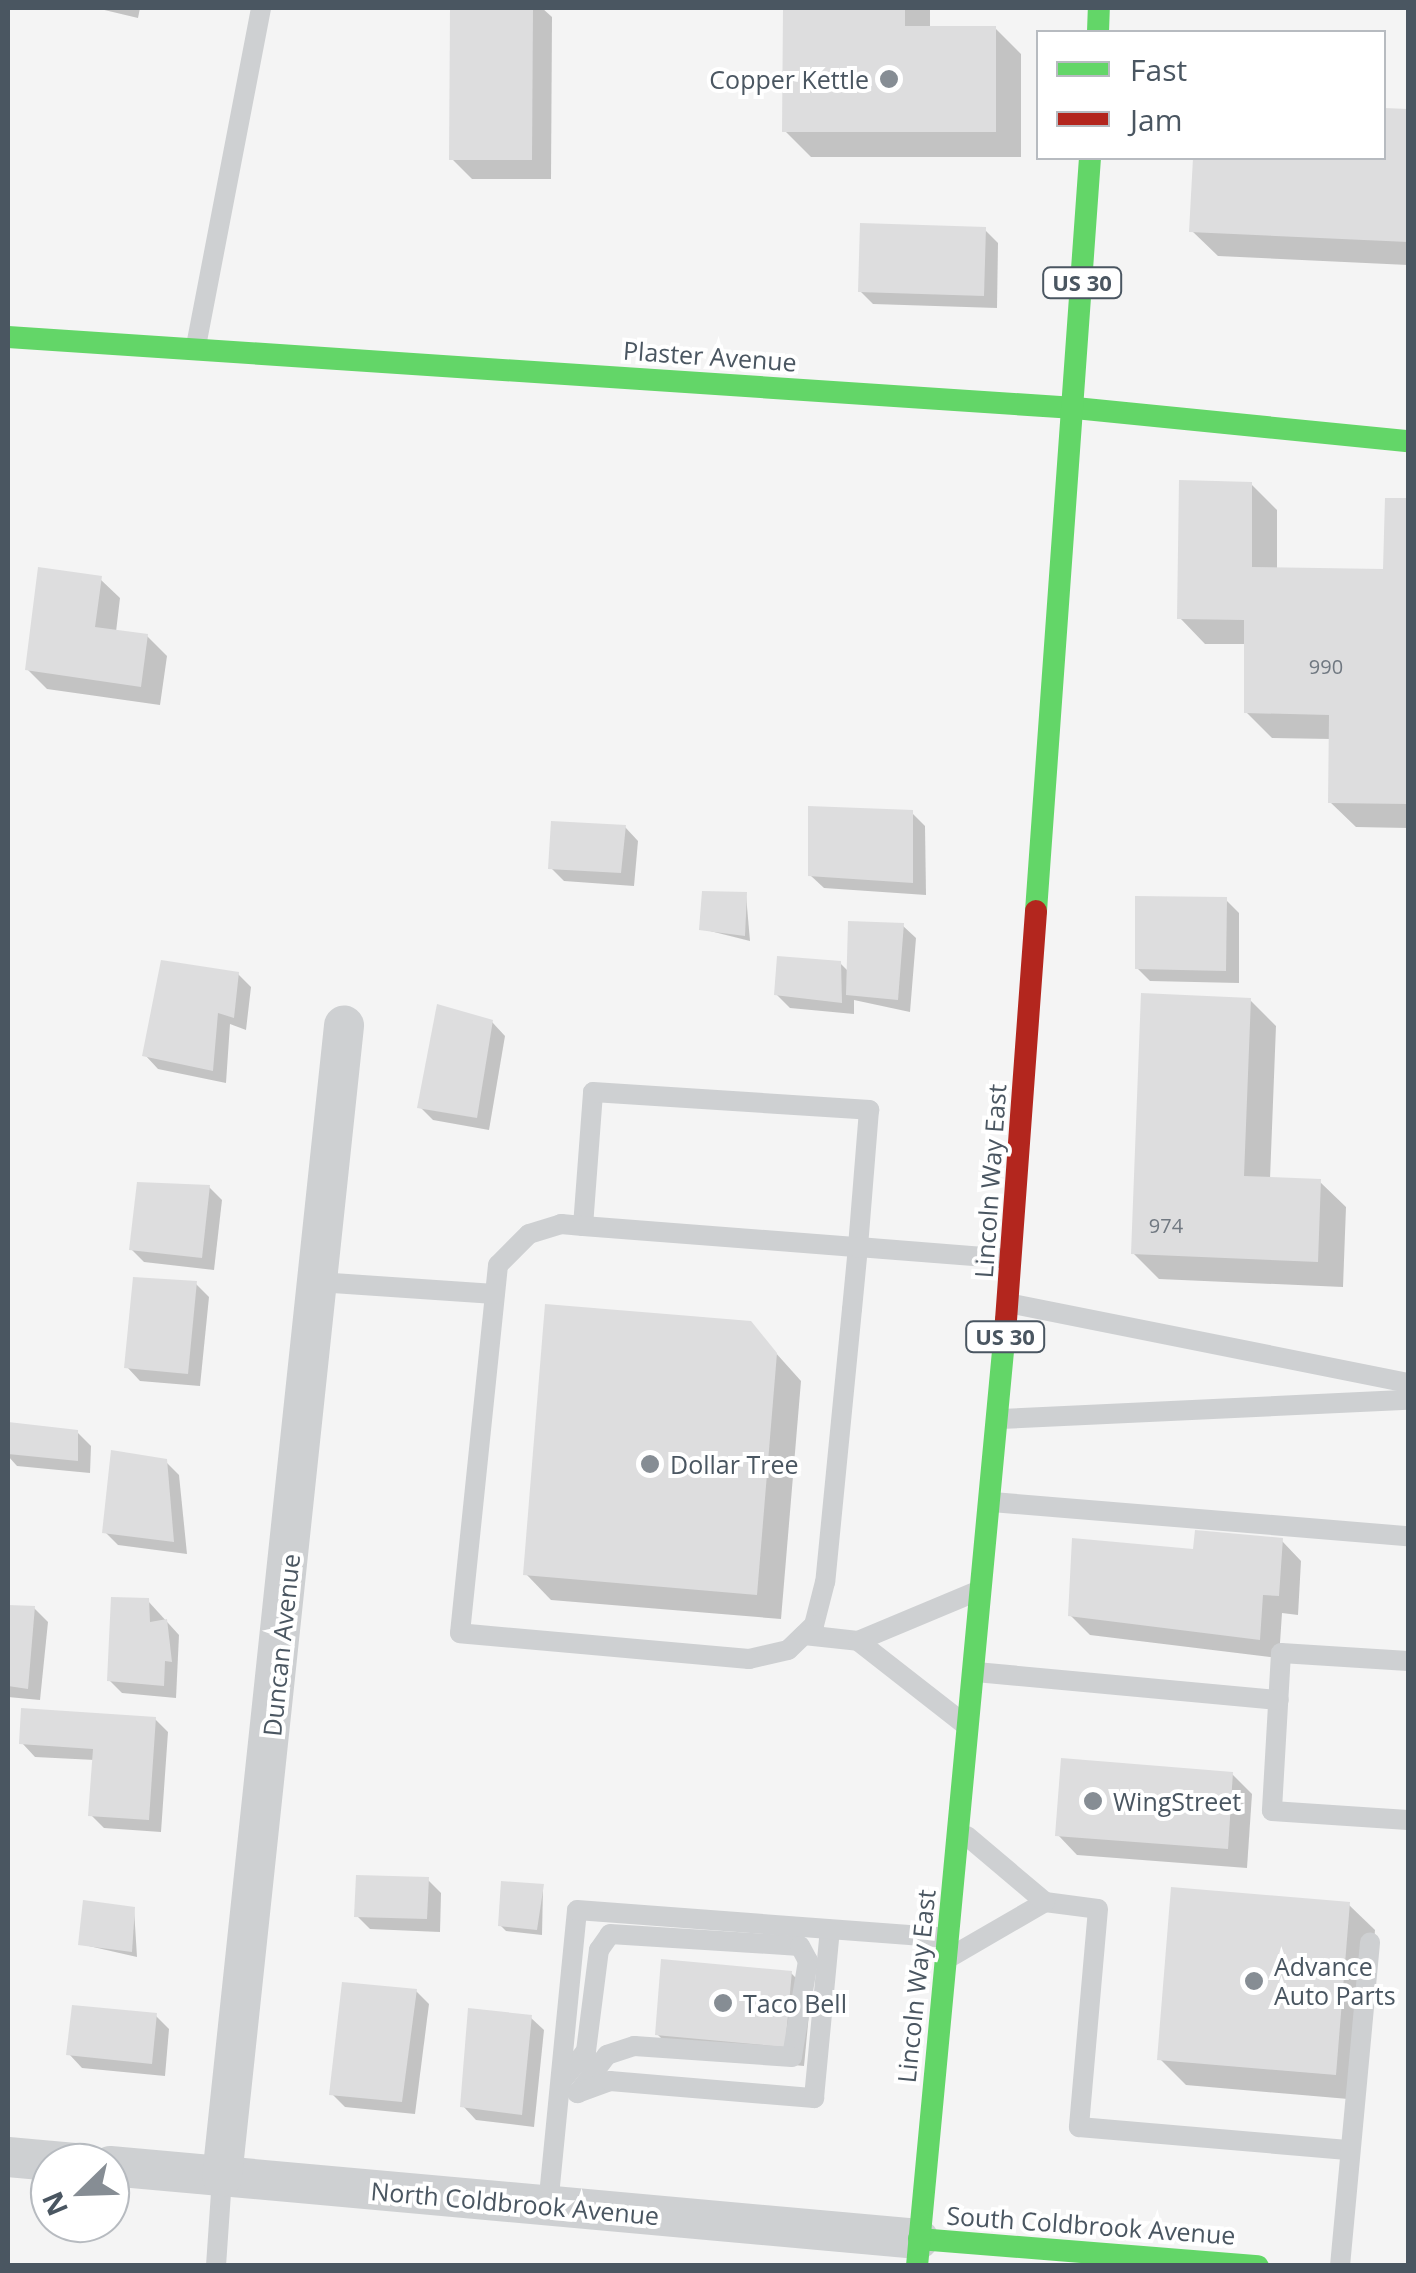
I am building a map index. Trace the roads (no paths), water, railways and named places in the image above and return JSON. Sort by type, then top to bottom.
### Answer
[{"type":"main road","name":"Lincoln Way East","points":[[918,2252],[1012,1259],[1090,160]]},
{"type":"main road","name":"Plaster Avenue","points":[[8,337],[1074,408],[1408,441]]},
{"type":"main road","name":"South Coldbrook Avenue","points":[[918,2252],[1258,2266]]},
{"type":"street","name":"Duncan Avenue","points":[[222,2177],[344,1025]]},
{"type":"street","name":"North Coldbrook Avenue","points":[[130,2168],[548,2206],[918,2252]]},
{"type":"lane","points":[[195,348],[261,8]]},
{"type":"lane","points":[[583,1226],[592,1092],[870,1110],[858,1247],[824,1582],[804,1636],[788,1650],[749,1659],[460,1633],[498,1265],[529,1234],[583,1226],[858,1247],[1012,1259]]},
{"type":"lane","points":[[318,1282],[495,1294]]},
{"type":"lane","points":[[1008,1303],[1408,1383]]},
{"type":"lane","points":[[998,1419],[1408,1400]]},
{"type":"lane","points":[[990,1502],[1408,1536]]},
{"type":"lane","points":[[804,1636],[858,1641],[982,1589]]},
{"type":"lane","points":[[858,1641],[969,1728]]},
{"type":"lane","points":[[1408,1661],[1282,1653],[1272,1811],[1408,1820]]},
{"type":"lane","points":[[974,1672],[1279,1700]]},
{"type":"lane","points":[[959,1827],[1003,1875],[1045,1902],[1098,1908],[1079,2127],[1350,2150]]},
{"type":"lane","points":[[570,2088],[577,1910],[830,1930],[947,1949],[1045,1902]]},
{"type":"lane","points":[[570,2088],[610,2081],[814,2098],[830,1930]]},
{"type":"lane","points":[[548,2206],[558,2112],[586,2050],[598,1950],[610,1934],[800,1946],[808,1962],[792,2057],[634,2046],[607,2055],[570,2088]]},
{"type":"lane","points":[[1340,2266],[1370,1942]]},
{"type":"lane","name":"Duncan Avenue","points":[[216,2266],[222,2177]]},
{"type":"place","name":"Copper Kettle","points":[[889,79]]},
{"type":"place","name":"Dollar Tree","points":[[650,1464]]},
{"type":"place","name":"WingStreet","points":[[1093,1801]]},
{"type":"place","name":"Advance Auto Parts","points":[[1254,1981]]},
{"type":"place","name":"Taco Bell","points":[[723,2003]]}]
